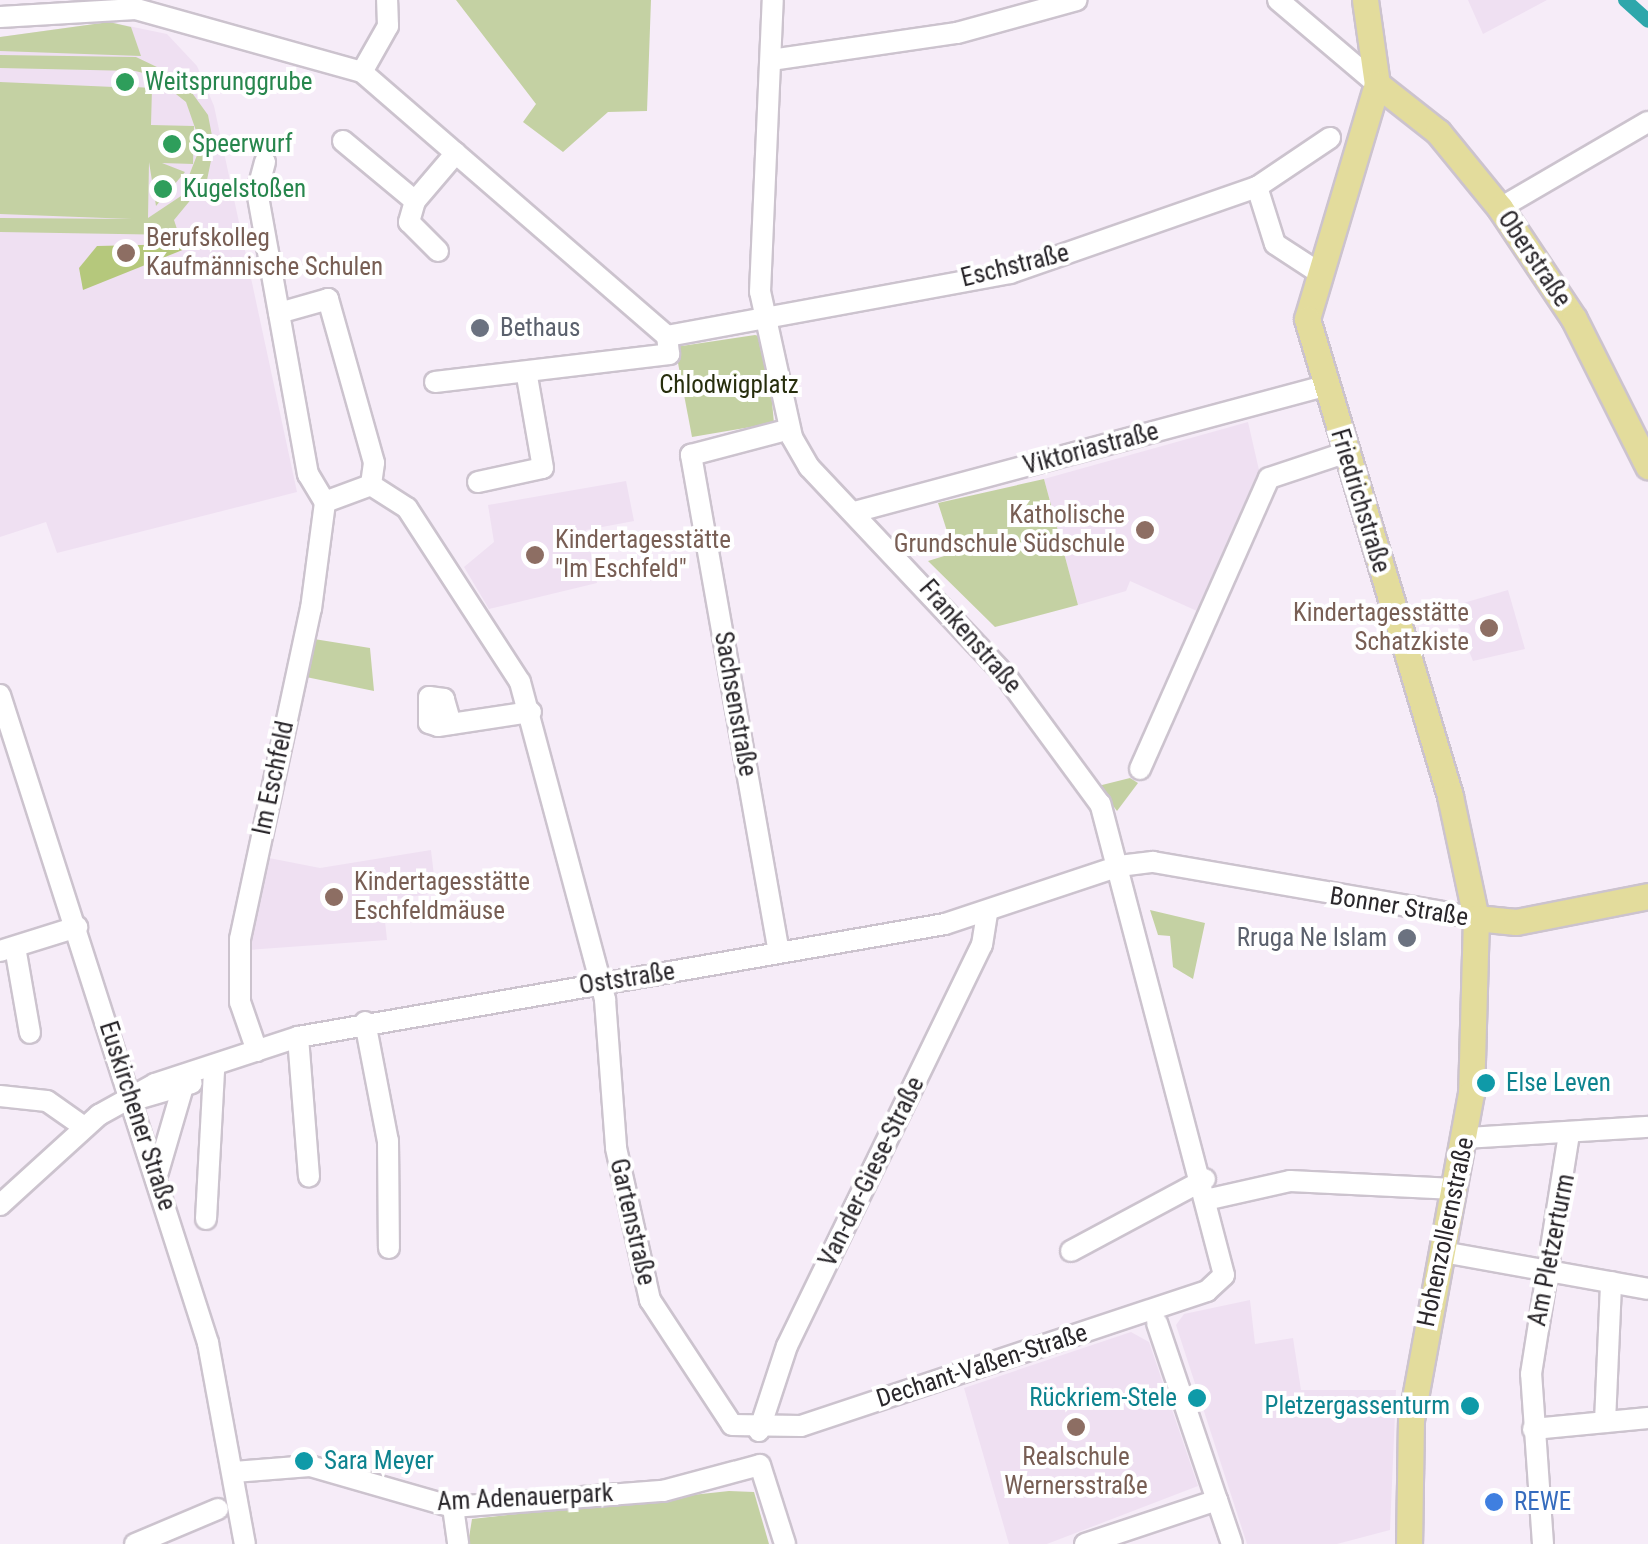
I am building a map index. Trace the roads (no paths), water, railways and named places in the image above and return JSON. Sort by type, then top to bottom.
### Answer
[{"type":"main road","points":[[1365,0],[1376,84]]},
{"type":"main road","name":"Oberstraße","points":[[1376,84],[1438,132],[1500,208],[1574,319],[1642,435],[1648,466]]},
{"type":"main road","name":"Friedrichstraße","points":[[1376,84],[1307,319],[1344,453],[1450,796],[1476,918]]},
{"type":"main road","name":"Bonner Straße","points":[[1476,918],[1516,922],[1648,896]]},
{"type":"main road","name":"Hohenzollernstraße","points":[[1410,1544],[1409,1431],[1466,1138],[1476,918]]},
{"type":"street","points":[[362,72],[388,26],[387,0]]},
{"type":"street","points":[[773,0],[760,274],[790,429]]},
{"type":"street","points":[[771,60],[943,36],[1078,0]]},
{"type":"street","points":[[1278,0],[1376,84]]},
{"type":"street","points":[[0,17],[157,7],[362,72],[667,336],[669,354],[527,376],[506,368],[435,382]]},
{"type":"street","points":[[1500,208],[1648,122]]},
{"type":"street","name":"Eschstraße","points":[[766,317],[1010,273],[1258,186],[1330,138]]},
{"type":"street","points":[[343,140],[415,201]]},
{"type":"street","points":[[438,251],[409,222],[415,201],[456,153]]},
{"type":"street","points":[[265,162],[257,191],[308,474],[325,502],[371,485],[396,497],[422,528],[496,636],[530,712],[600,984]]},
{"type":"street","points":[[1258,186],[1275,244],[1318,272]]},
{"type":"street","points":[[279,313],[328,299],[374,463],[371,485]]},
{"type":"street","points":[[667,336],[766,317]]},
{"type":"street","points":[[478,482],[542,468],[527,376]]},
{"type":"street","name":"Viktoriastraße","points":[[858,511],[1324,386]]},
{"type":"street","name":"Sachsenstraße","points":[[780,953],[691,454],[790,429]]},
{"type":"street","name":"Frankenstraße","points":[[790,429],[801,458],[858,511],[998,665],[1088,784],[1119,866],[1207,1189],[1225,1263],[1216,1284]]},
{"type":"street","points":[[1140,769],[1270,478],[1344,453]]},
{"type":"street","name":"Im Eschfeld","points":[[257,1052],[240,1002],[240,939],[312,609],[325,502]]},
{"type":"street","name":"Euskirchener Straße","points":[[1,704],[134,1100],[208,1343],[244,1544]]},
{"type":"street","points":[[452,724],[530,712]]},
{"type":"street","name":"Bonner Straße","points":[[1119,866],[1150,862],[1476,918]]},
{"type":"street","name":"Oststraße","points":[[134,1100],[155,1084],[214,1069],[298,1038],[365,1022],[780,953],[987,914],[1119,866]]},
{"type":"street","name":"Van-der-Giese-Straße","points":[[751,1430],[787,1346],[982,945],[987,914]]},
{"type":"street","points":[[30,1033],[8,949],[77,927]]},
{"type":"street","name":"Gartenstraße","points":[[600,984],[616,1148],[653,1311],[724,1417],[751,1430]]},
{"type":"street","points":[[365,1022],[388,1141],[389,1248]]},
{"type":"street","points":[[298,1038],[309,1176]]},
{"type":"street","points":[[206,1219],[214,1069]]},
{"type":"street","name":"Oststraße","points":[[134,1100],[182,1090],[214,1069]]},
{"type":"street","points":[[157,1174],[182,1090]]},
{"type":"street","points":[[0,1096],[47,1101],[84,1127]]},
{"type":"street","points":[[0,1206],[84,1127],[134,1100]]},
{"type":"street","points":[[1466,1138],[1570,1135],[1648,1127]]},
{"type":"street","name":"Am Pletzerturm","points":[[1543,1544],[1533,1429],[1544,1272],[1568,1180],[1570,1135]]},
{"type":"street","points":[[1071,1251],[1207,1189],[1290,1181],[1455,1189]]},
{"type":"street","points":[[1443,1252],[1648,1289]]},
{"type":"street","points":[[1605,1422],[1611,1282]]},
{"type":"street","name":"Dechant-Vaßen-Straße","points":[[751,1430],[801,1426],[1216,1284]]},
{"type":"street","points":[[1157,1323],[1232,1544]]},
{"type":"street","points":[[1533,1429],[1648,1418]]},
{"type":"street","name":"Am Adenauerpark","points":[[234,1472],[310,1466],[453,1507],[664,1491],[760,1465],[786,1544]]},
{"type":"street","points":[[1086,1544],[1217,1500]]},
{"type":"street","points":[[453,1507],[458,1544]]},
{"type":"street","points":[[135,1544],[218,1509]]},
{"type":"waterway","points":[[1625,0],[1648,21]]},
{"type":"place","name":"Weitsprunggrube","points":[[125,82]]},
{"type":"place","name":"Speerwurf","points":[[172,144]]},
{"type":"place","name":"Kugelstoßen","points":[[163,189]]},
{"type":"place","name":"Berufskolleg Kaufmännische Schulen","points":[[126,253]]},
{"type":"place","name":"Bethaus","points":[[480,328]]},
{"type":"place","name":"Katholische Grundschule Südschule","points":[[1145,530]]},
{"type":"place","name":"Kindertagesstätte \"Im Eschfeld\"","points":[[535,555]]},
{"type":"place","name":"Kindertagesstätte Schatzkiste","points":[[1489,628]]},
{"type":"place","name":"Kindertagesstätte Eschfeldmäuse","points":[[334,897]]},
{"type":"place","name":"Rruga Ne Islam","points":[[1407,938]]},
{"type":"place","name":"Else Leven","points":[[1486,1083]]},
{"type":"place","name":"Rückriem-Stele","points":[[1197,1398]]},
{"type":"place","name":"Pletzergassenturm","points":[[1470,1406]]},
{"type":"place","name":"Realschule Wernersstraße","points":[[1076,1427]]},
{"type":"place","name":"Sara Meyer","points":[[304,1461]]},
{"type":"place","name":"REWE","points":[[1494,1502]]},
{"type":"park label","name":"Chlodwigplatz","points":[[729,385]]}]
